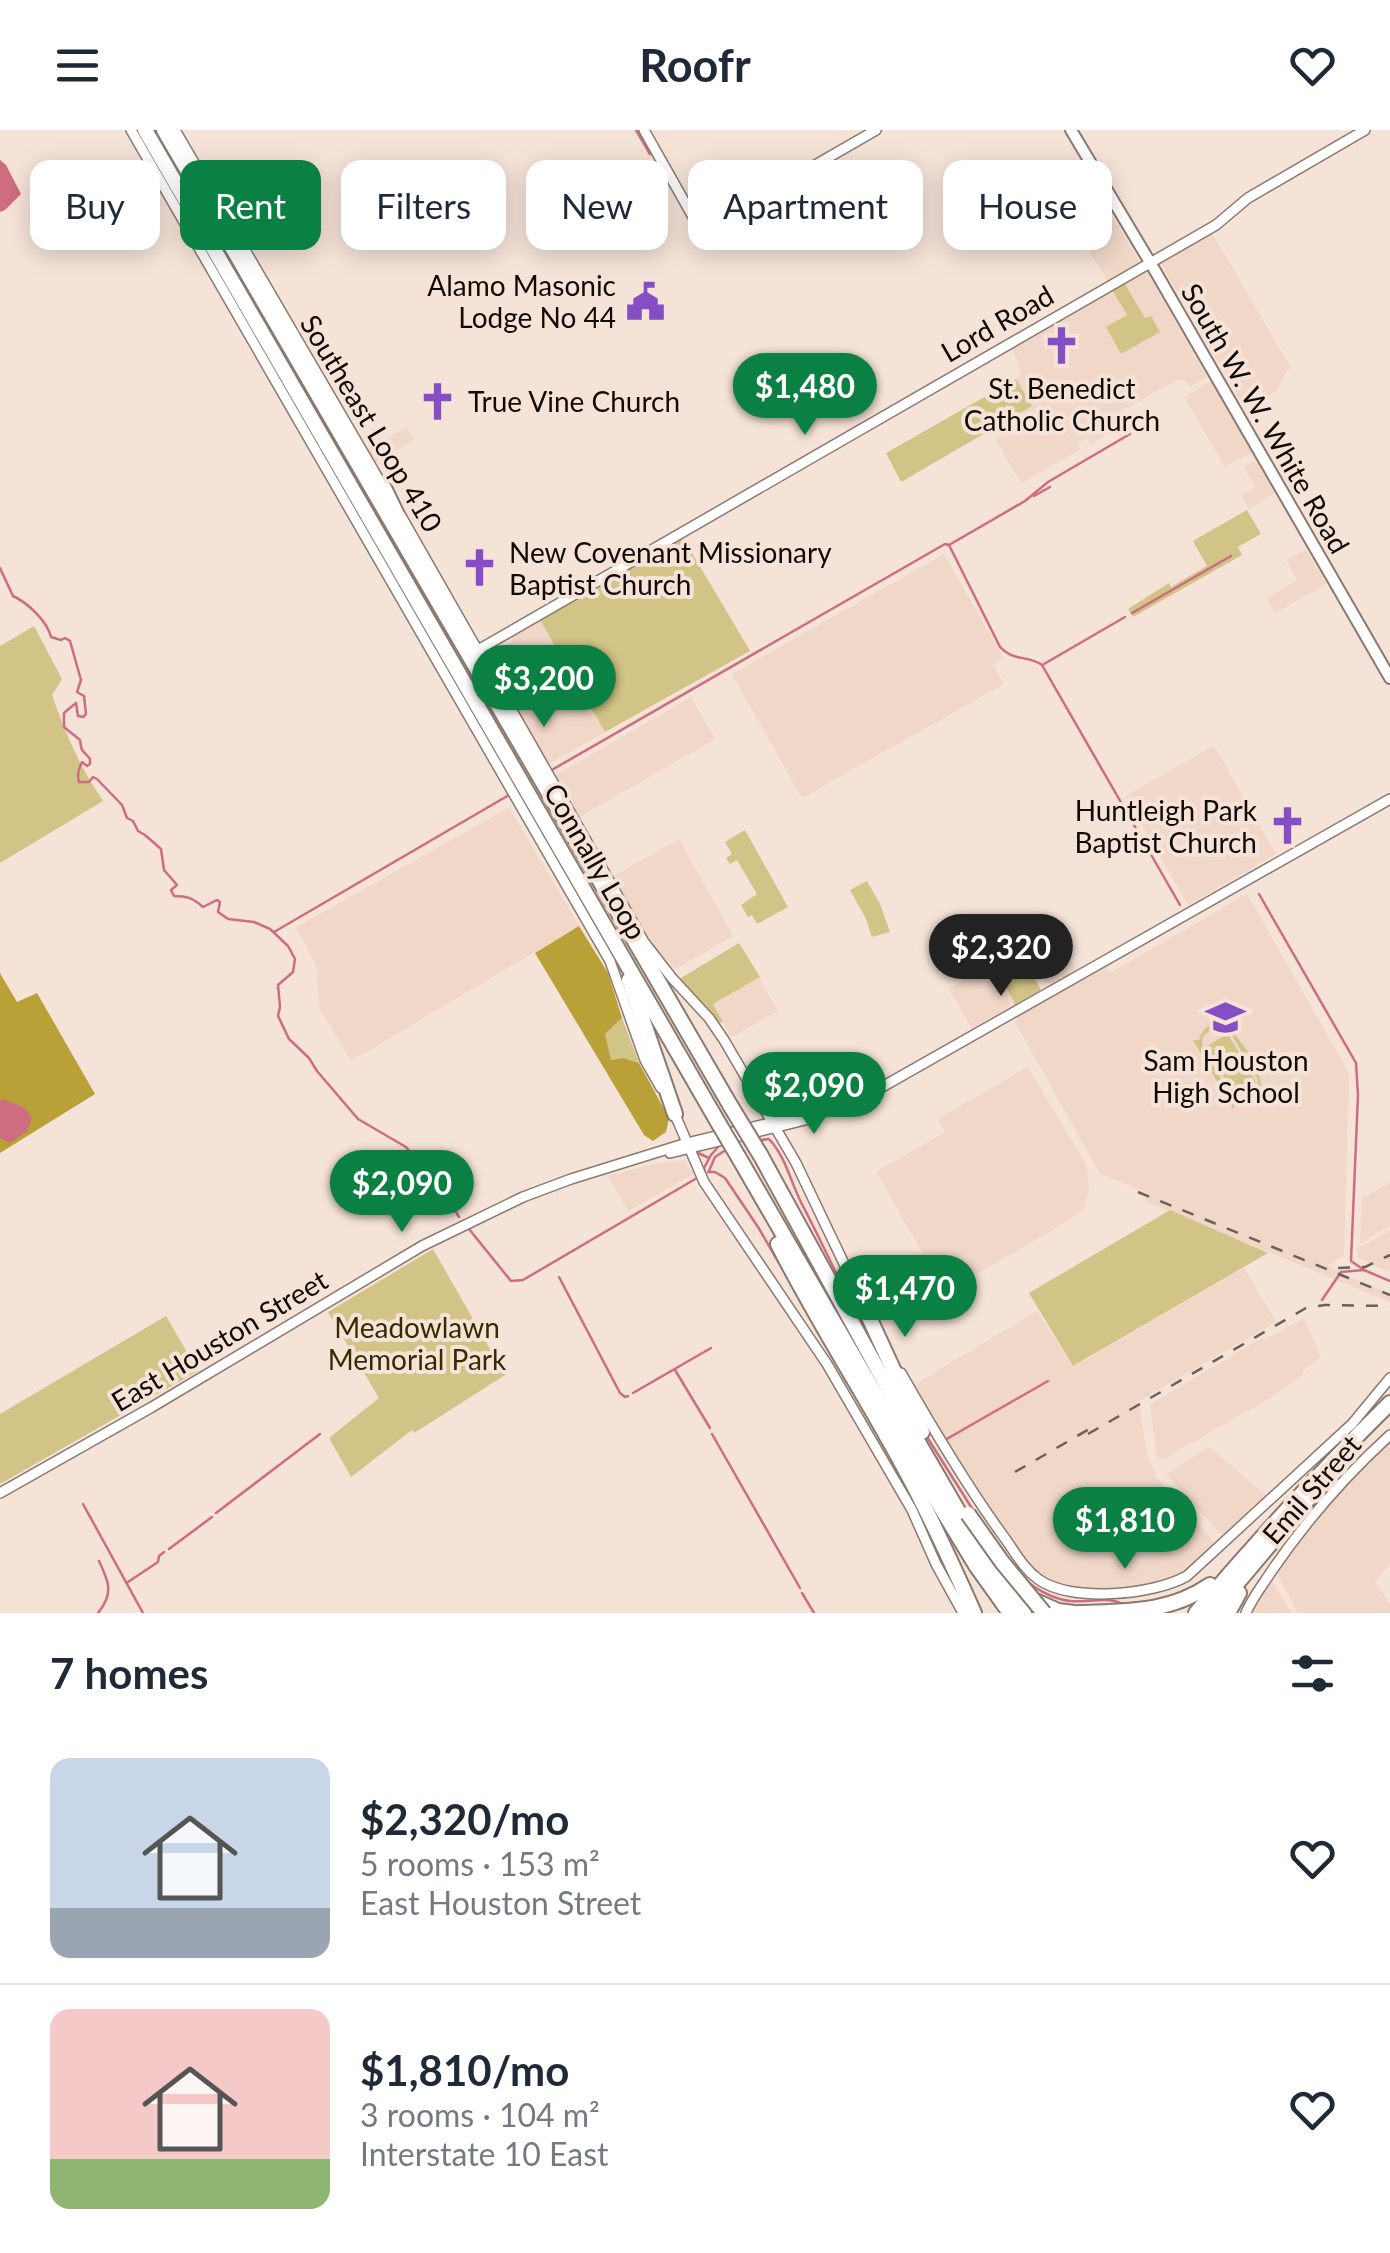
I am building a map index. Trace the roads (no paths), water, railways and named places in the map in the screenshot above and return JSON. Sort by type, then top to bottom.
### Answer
[{"type":"highway","name":"Connally Loop","points":[[145,130],[943,1511],[1010,1613]]},
{"type":"highway","name":"Connally Loop","points":[[164,130],[182,160]]},
{"type":"highway","name":"Connally Loop","points":[[234,250],[760,1156],[987,1561],[1024,1613]]},
{"type":"highway","points":[[238,250],[264,284]]},
{"type":"highway","points":[[384,488],[475,659],[485,686]]},
{"type":"highway","points":[[618,947],[675,1114]]},
{"type":"highway","points":[[751,1179],[779,1246],[906,1471],[974,1613]]},
{"type":"highway","points":[[820,1262],[968,1514],[1044,1613]]},
{"type":"highway","points":[[868,1315],[924,1437]]},
{"type":"highway","points":[[1196,1613],[1262,1536],[1390,1402]]},
{"type":"highway","points":[[1212,1613],[1309,1498],[1390,1415]]},
{"type":"highway","points":[[908,1423],[965,1515],[1035,1613]]},
{"type":"highway","points":[[1186,1613],[1246,1542],[1321,1472]]},
{"type":"highway","points":[[1225,1613],[1309,1498]]},
{"type":"highway","points":[[943,1511],[960,1553],[998,1613]]},
{"type":"highway","points":[[1018,1588],[1036,1603],[1076,1613],[1162,1609],[1188,1600],[1210,1585]]},
{"type":"main road","points":[[131,130],[610,961],[645,1060],[675,1114],[696,1168],[826,1364],[912,1510],[964,1613]]},
{"type":"main road","name":"Southeast Loop 410","points":[[175,130],[644,942],[715,1026],[787,1147],[868,1315],[977,1500],[1021,1562],[1037,1578],[1064,1592],[1144,1591],[1173,1584],[1200,1566],[1352,1424],[1390,1378]]},
{"type":"main road","points":[[644,130],[701,231],[876,130]]},
{"type":"main road","name":"South W. W. White Road","points":[[1071,130],[1390,678]]},
{"type":"main road","name":"Lord Road","points":[[478,650],[1216,225],[1248,198],[1365,130]]},
{"type":"main road","name":"East Houston Street","points":[[0,1494],[451,1230],[538,1190],[628,1161],[836,1106],[895,1081],[1390,799]]},
{"type":"main road","name":"East Houston Street","points":[[773,1125],[824,1114],[836,1106]]},
{"type":"main road","points":[[787,1147],[787,1132],[793,1123]]},
{"type":"main road","points":[[682,1130],[669,1151],[686,1157],[696,1168]]},
{"type":"main road","name":"Emil Street","points":[[1246,1613],[1290,1544],[1356,1465],[1390,1435]]},
{"type":"waterway","points":[[636,130],[650,154]]},
{"type":"waterway","points":[[949,545],[1130,434]]},
{"type":"waterway","points":[[1034,496],[1050,487]]},
{"type":"waterway","points":[[550,771],[945,544],[949,545],[1000,647],[1011,655],[1042,665],[1180,905]]},
{"type":"waterway","points":[[1132,613],[1231,556]]},
{"type":"waterway","points":[[0,568],[13,596],[36,613],[51,637],[70,641],[81,680],[77,692],[84,696],[86,714],[78,716],[76,703],[64,713],[64,727],[80,740],[90,759],[87,766],[82,762],[79,782],[97,779],[122,805],[138,831],[161,849],[164,870],[177,885],[171,890],[174,896],[190,898],[203,907],[217,900],[218,912],[228,919],[254,922],[270,929],[288,946],[295,959],[293,972],[278,985],[278,1016],[289,1039],[358,1119],[406,1147],[459,1217]]},
{"type":"waterway","points":[[1044,664],[1125,617]]},
{"type":"waterway","points":[[274,932],[509,795]]},
{"type":"waterway","points":[[1259,894],[1356,1063],[1351,1261],[1390,1281]]},
{"type":"waterway","points":[[761,1140],[769,1139],[780,1155],[859,1321]]},
{"type":"waterway","points":[[705,1174],[704,1168],[719,1146]]},
{"type":"waterway","points":[[709,1171],[715,1157],[729,1148]]},
{"type":"waterway","points":[[698,1153],[709,1158]]},
{"type":"waterway","points":[[708,1172],[725,1178],[793,1287]]},
{"type":"waterway","points":[[469,1229],[511,1281],[523,1280],[697,1178]]},
{"type":"waterway","points":[[1322,1300],[1341,1272],[1364,1270]]},
{"type":"waterway","points":[[559,1277],[620,1393],[628,1396]]},
{"type":"waterway","points":[[633,1393],[711,1348]]},
{"type":"waterway","points":[[875,1350],[883,1364]]},
{"type":"waterway","points":[[675,1370],[710,1428]]},
{"type":"waterway","points":[[945,1440],[1048,1381]]},
{"type":"waterway","points":[[216,1513],[320,1434]]},
{"type":"waterway","points":[[712,1434],[800,1588]]},
{"type":"waterway","points":[[927,1437],[973,1510]]},
{"type":"waterway","points":[[83,1504],[143,1613]]},
{"type":"waterway","points":[[169,1549],[212,1517]]},
{"type":"waterway","points":[[128,1582],[158,1562],[164,1552]]},
{"type":"waterway","points":[[98,1613],[108,1587],[99,1561]]},
{"type":"waterway","points":[[1026,1581],[1064,1600],[1106,1600],[1126,1606]]},
{"type":"waterway","points":[[802,1593],[814,1613]]},
{"type":"railway","points":[[1138,1192],[1390,1295]]},
{"type":"railway","points":[[1338,1268],[1365,1267],[1390,1255]]},
{"type":"railway","points":[[1088,1434],[1306,1308],[1390,1306]]},
{"type":"railway","points":[[1015,1472],[1098,1424]]},
{"type":"place","name":"Alamo Masonic Lodge No 44","points":[[646,301]]},
{"type":"place","name":"St. Benedict Catholic Church","points":[[1062,345]]},
{"type":"place","name":"True Vine Church","points":[[438,401]]},
{"type":"place","name":"New Covenant Missionary Baptist Church","points":[[479,568]]},
{"type":"place","name":"Huntleigh Park Baptist Church","points":[[1287,826]]},
{"type":"place","name":"Sam Houston High School","points":[[1226,1017]]},
{"type":"park label","name":"Meadowlawn Memorial Park","points":[[417,1343]]}]
